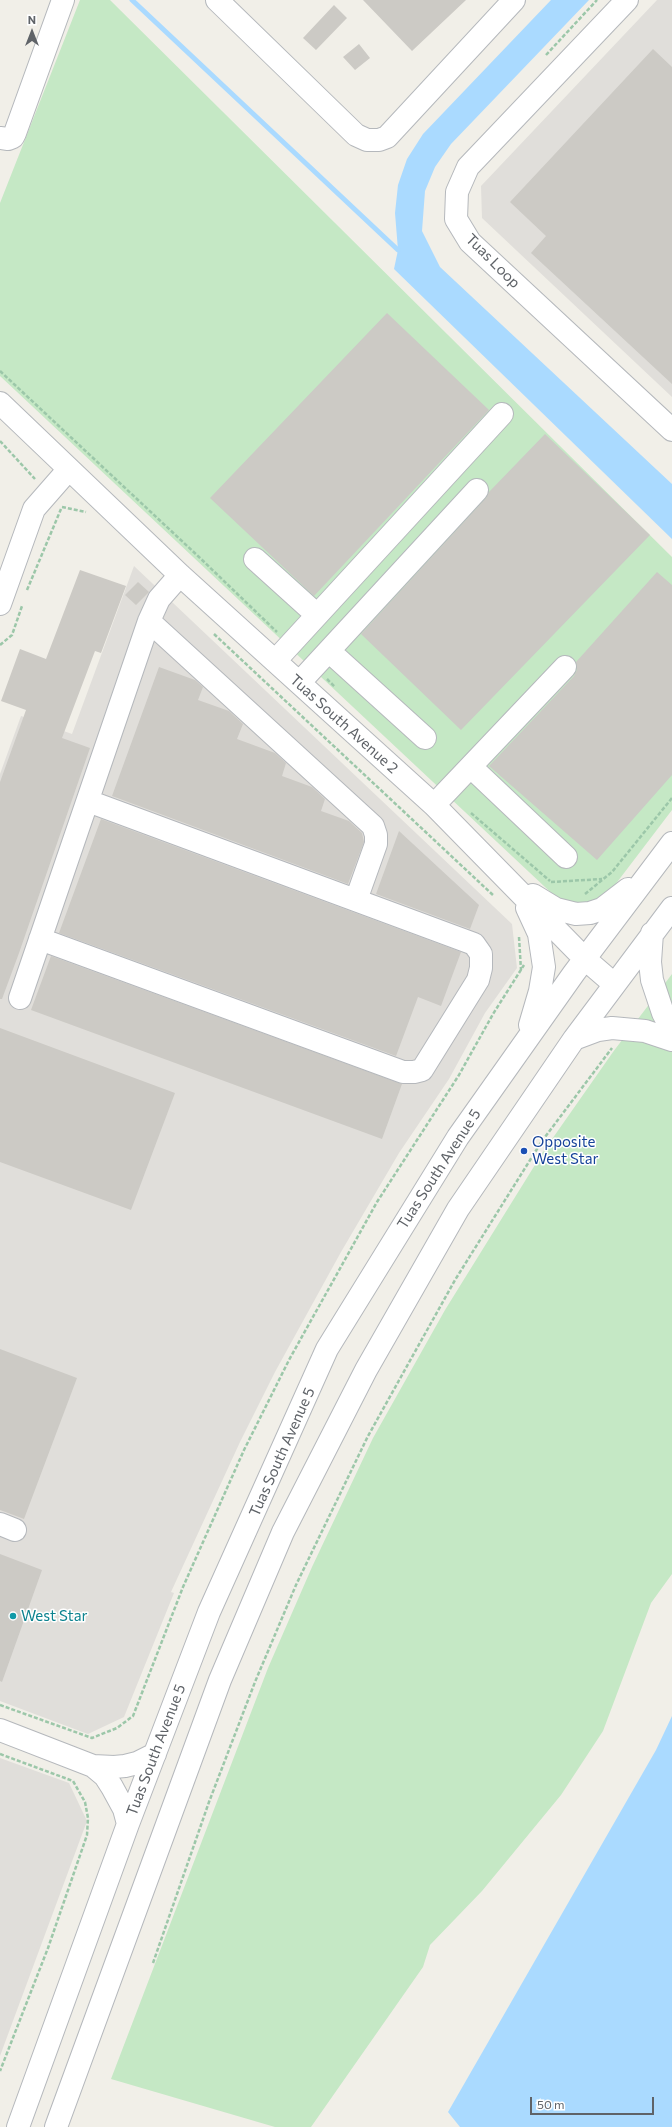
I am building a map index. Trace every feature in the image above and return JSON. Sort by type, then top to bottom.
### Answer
[{"type":"street","points":[[0,138],[13,137],[15,133],[63,0]]},
{"type":"street","points":[[217,0],[356,135],[367,140],[379,140],[388,137],[514,0]]},
{"type":"street","name":"Tuas Loop","points":[[627,0],[468,167],[457,192],[456,219],[470,242],[672,430]]},
{"type":"street","name":"Tuas South Avenue 2","points":[[0,403],[180,575],[434,805],[502,872],[585,959],[614,984]]},
{"type":"street","points":[[274,661],[502,414]]},
{"type":"street","points":[[8,593],[34,509],[69,469]]},
{"type":"street","points":[[299,683],[477,490]]},
{"type":"street","points":[[255,559],[317,615]]},
{"type":"street","points":[[20,998],[149,621],[159,599],[180,575]]},
{"type":"street","points":[[149,621],[373,826],[376,834],[376,844],[356,900]]},
{"type":"street","points":[[329,651],[425,738]]},
{"type":"street","points":[[434,805],[565,667]]},
{"type":"street","points":[[471,767],[566,857]]},
{"type":"street","points":[[40,939],[403,1072],[422,1070],[478,980],[481,968],[481,954],[474,944],[88,801]]},
{"type":"street","name":"Tuas South Avenue 5","points":[[18,2127],[128,1824],[209,1612],[327,1349],[458,1137],[526,1039],[672,843]]},
{"type":"street","points":[[502,872],[538,899],[556,909],[576,914],[590,914],[602,908],[646,877]]},
{"type":"street","points":[[520,892],[539,934],[544,967],[540,990],[526,1039]]},
{"type":"street","points":[[56,2127],[220,1680],[283,1532],[366,1370],[458,1209],[574,1039],[672,908]]},
{"type":"street","points":[[652,933],[650,962],[652,980],[663,1013],[672,1030]]},
{"type":"street","points":[[574,1039],[598,1030],[626,1028],[645,1031],[672,1040]]},
{"type":"street","points":[[0,1730],[93,1766],[125,1766],[137,1763],[155,1754]]},
{"type":"street","points":[[93,1766],[104,1776],[112,1787],[124,1809],[128,1824]]},
{"type":"path","points":[[544,57],[598,0]]},
{"type":"path","points":[[8,593],[62,507]]},
{"type":"path","points":[[0,645],[12,635],[23,601]]},
{"type":"path","points":[[580,898],[612,872],[672,798]]},
{"type":"path","points":[[551,882],[602,879]]},
{"type":"path","points":[[518,933],[521,971]]},
{"type":"path","points":[[153,1963],[209,1802],[255,1682],[296,1585],[368,1436],[455,1280],[538,1148],[626,1028]]},
{"type":"path","points":[[0,1705],[92,1738],[117,1728]]},
{"type":"path","points":[[0,1754],[74,1781],[85,1802],[88,1818],[86,1835],[48,1948],[0,2071]]},
{"type":"shaded area","points":[[657,0],[672,0],[672,397],[482,218],[481,186]]},
{"type":"shaded area","points":[[134,566],[512,924],[517,968],[485,1013],[449,1079],[399,1153],[341,1252],[275,1372],[240,1442],[171,1592],[174,1593],[124,1717],[88,1734],[0,1701],[0,774],[21,716],[72,734]]},
{"type":"shaded area","points":[[0,1758],[69,1783],[87,1821],[0,2056]]},
{"type":"green space","points":[[80,0],[110,0],[672,557],[672,810],[602,902],[561,902],[0,376],[0,203]]},
{"type":"green space","points":[[672,974],[672,1574],[651,1603],[603,1731],[561,1795],[482,1891],[430,1945],[423,1967],[311,2127],[275,2127],[111,2079],[268,1668],[312,1567],[373,1438],[445,1310],[543,1152],[613,1052]]},
{"type":"water","points":[[551,0],[589,0],[451,144],[435,167],[425,191],[422,231],[440,267],[672,484],[672,539],[394,269],[398,250],[395,213],[398,185],[407,159],[423,134]]},
{"type":"water","points":[[672,1716],[672,2127],[460,2127],[448,2112],[656,1750]]},
{"type":"building","points":[[363,0],[466,0],[412,51]]},
{"type":"building","points":[[334,5],[347,18],[316,50],[303,38]]},
{"type":"building","points":[[359,44],[370,58],[355,70],[343,57]]},
{"type":"building","points":[[653,49],[672,67],[672,384],[531,253],[546,236],[510,202]]},
{"type":"building","points":[[387,313],[489,410],[314,596],[210,498]]},
{"type":"building","points":[[545,434],[650,535],[461,730],[361,634],[486,498],[489,492]]},
{"type":"building","points":[[80,570],[126,586],[101,653],[95,651],[62,738],[90,748],[19,953],[2,999],[0,999],[0,782],[26,710],[1,701],[20,649],[46,659]]},
{"type":"building","points":[[657,572],[672,585],[672,775],[597,860],[489,766],[574,676],[577,670],[576,662]]},
{"type":"building","points":[[138,582],[149,592],[136,605],[125,595]]},
{"type":"building","points":[[159,667],[195,680],[203,687],[198,700],[229,711],[243,724],[237,739],[275,753],[286,763],[282,776],[312,787],[325,799],[321,811],[349,821],[362,833],[364,842],[348,884],[112,796]]},
{"type":"building","points":[[101,819],[461,952],[441,1006],[418,997],[396,1056],[59,933]]},
{"type":"building","points":[[399,831],[479,905],[470,929],[376,894]]},
{"type":"building","points":[[51,956],[402,1084],[382,1139],[31,1010]]},
{"type":"building","points":[[0,1028],[175,1093],[131,1210],[0,1162]]},
{"type":"building","points":[[0,1349],[77,1378],[24,1519],[0,1510]]},
{"type":"building","name":"West Star","points":[[0,1554],[42,1570],[2,1682],[0,1681]]},
{"type":"waterway","points":[[132,0],[398,250]]},
{"type":"place","name":"Opposite West Star","points":[[524,1151]]},
{"type":"place","name":"West Star","points":[[13,1616]]}]
